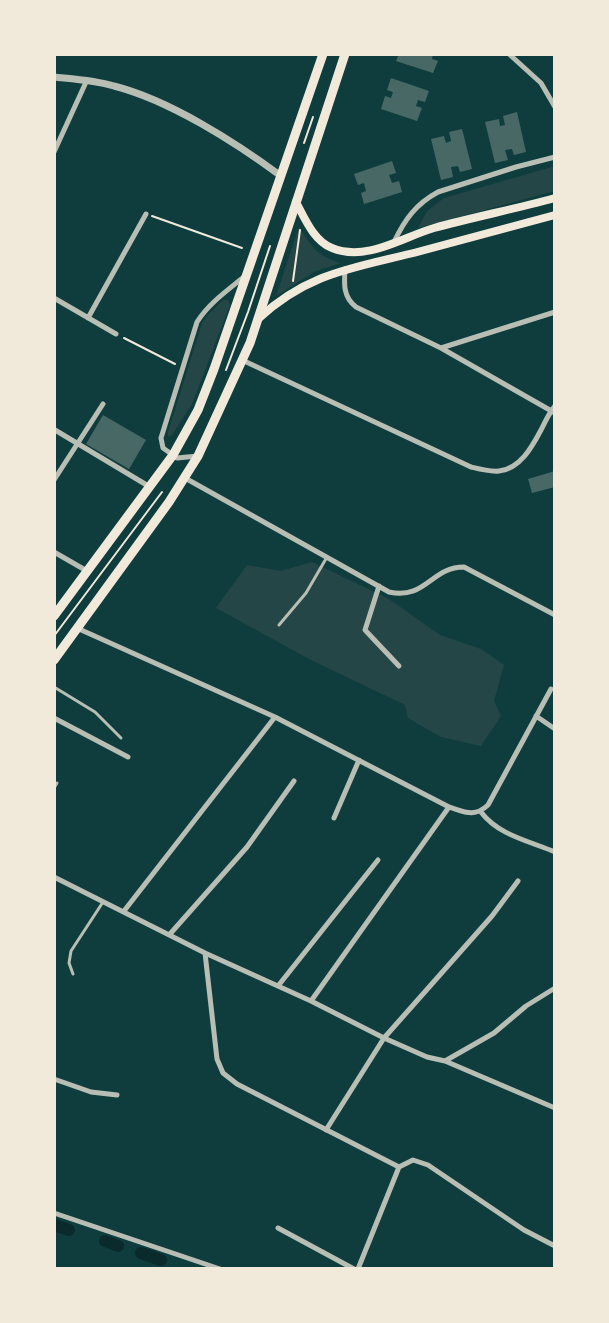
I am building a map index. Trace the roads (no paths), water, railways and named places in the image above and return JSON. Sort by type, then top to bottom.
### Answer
[{"type":"main road","points":[[54,616],[89,572],[173,455],[198,410],[323,54]]},
{"type":"main road","points":[[54,660],[185,478],[198,456],[242,360],[257,319],[345,54]]},
{"type":"main road","points":[[296,202],[311,229],[329,247],[345,251],[362,251],[394,243],[432,229],[555,198]]},
{"type":"main road","points":[[257,319],[292,292],[308,283],[345,269],[419,252],[555,215]]},
{"type":"street","points":[[509,54],[541,83],[555,106]]},
{"type":"street","points":[[54,77],[87,80],[129,91],[169,108],[215,133],[281,176]]},
{"type":"street","points":[[54,152],[87,80]]},
{"type":"street","points":[[394,243],[413,210],[426,198],[516,167],[555,157]]},
{"type":"street","points":[[88,318],[146,214]]},
{"type":"street","points":[[242,360],[477,469],[499,471],[518,463],[530,450],[554,409],[441,348],[350,303],[345,294],[345,269]]},
{"type":"street","points":[[198,456],[183,459],[173,455],[164,447],[161,438],[197,321],[204,310],[246,275]]},
{"type":"street","points":[[54,298],[116,334]]},
{"type":"street","points":[[441,348],[555,312]]},
{"type":"street","points":[[54,480],[103,404]]},
{"type":"street","points":[[55,430],[150,487]]},
{"type":"street","points":[[185,478],[389,592],[408,594],[448,569],[464,567],[555,615]]},
{"type":"street","points":[[54,552],[89,572]]},
{"type":"street","points":[[379,586],[365,630],[399,666]]},
{"type":"street","points":[[79,628],[275,717],[449,807],[468,812],[481,812],[488,805],[551,689]]},
{"type":"street","points":[[536,716],[555,729]]},
{"type":"street","points":[[124,911],[275,717]]},
{"type":"street","points":[[54,718],[128,757]]},
{"type":"street","points":[[334,818],[359,760]]},
{"type":"street","points":[[170,934],[247,847],[294,781]]},
{"type":"street","points":[[311,1001],[449,807]]},
{"type":"street","points":[[481,812],[500,830],[555,852]]},
{"type":"street","points":[[278,986],[378,860]]},
{"type":"street","points":[[54,877],[427,1058],[445,1061],[555,1108]]},
{"type":"street","points":[[326,1130],[384,1038],[492,916],[518,881]]},
{"type":"street","points":[[205,952],[216,1047],[223,1073],[237,1084],[399,1167]]},
{"type":"street","points":[[445,1061],[494,1033],[526,1006],[555,988]]},
{"type":"street","points":[[54,1079],[91,1092],[117,1095]]},
{"type":"street","points":[[278,1228],[356,1269],[399,1167],[413,1160],[428,1165],[525,1230],[555,1246]]},
{"type":"street","points":[[54,1213],[220,1269]]},
{"type":"lane","points":[[279,625],[306,593],[327,557]]},
{"type":"lane","points":[[54,687],[95,712],[121,738]]},
{"type":"lane","points":[[54,788],[57,783]]},
{"type":"lane","points":[[73,974],[69,963],[71,951],[103,902]]},
{"type":"waterway","points":[[54,1225],[69,1230]]},
{"type":"waterway","points":[[105,1241],[118,1246]]},
{"type":"waterway","points":[[141,1253],[161,1260]]}]
